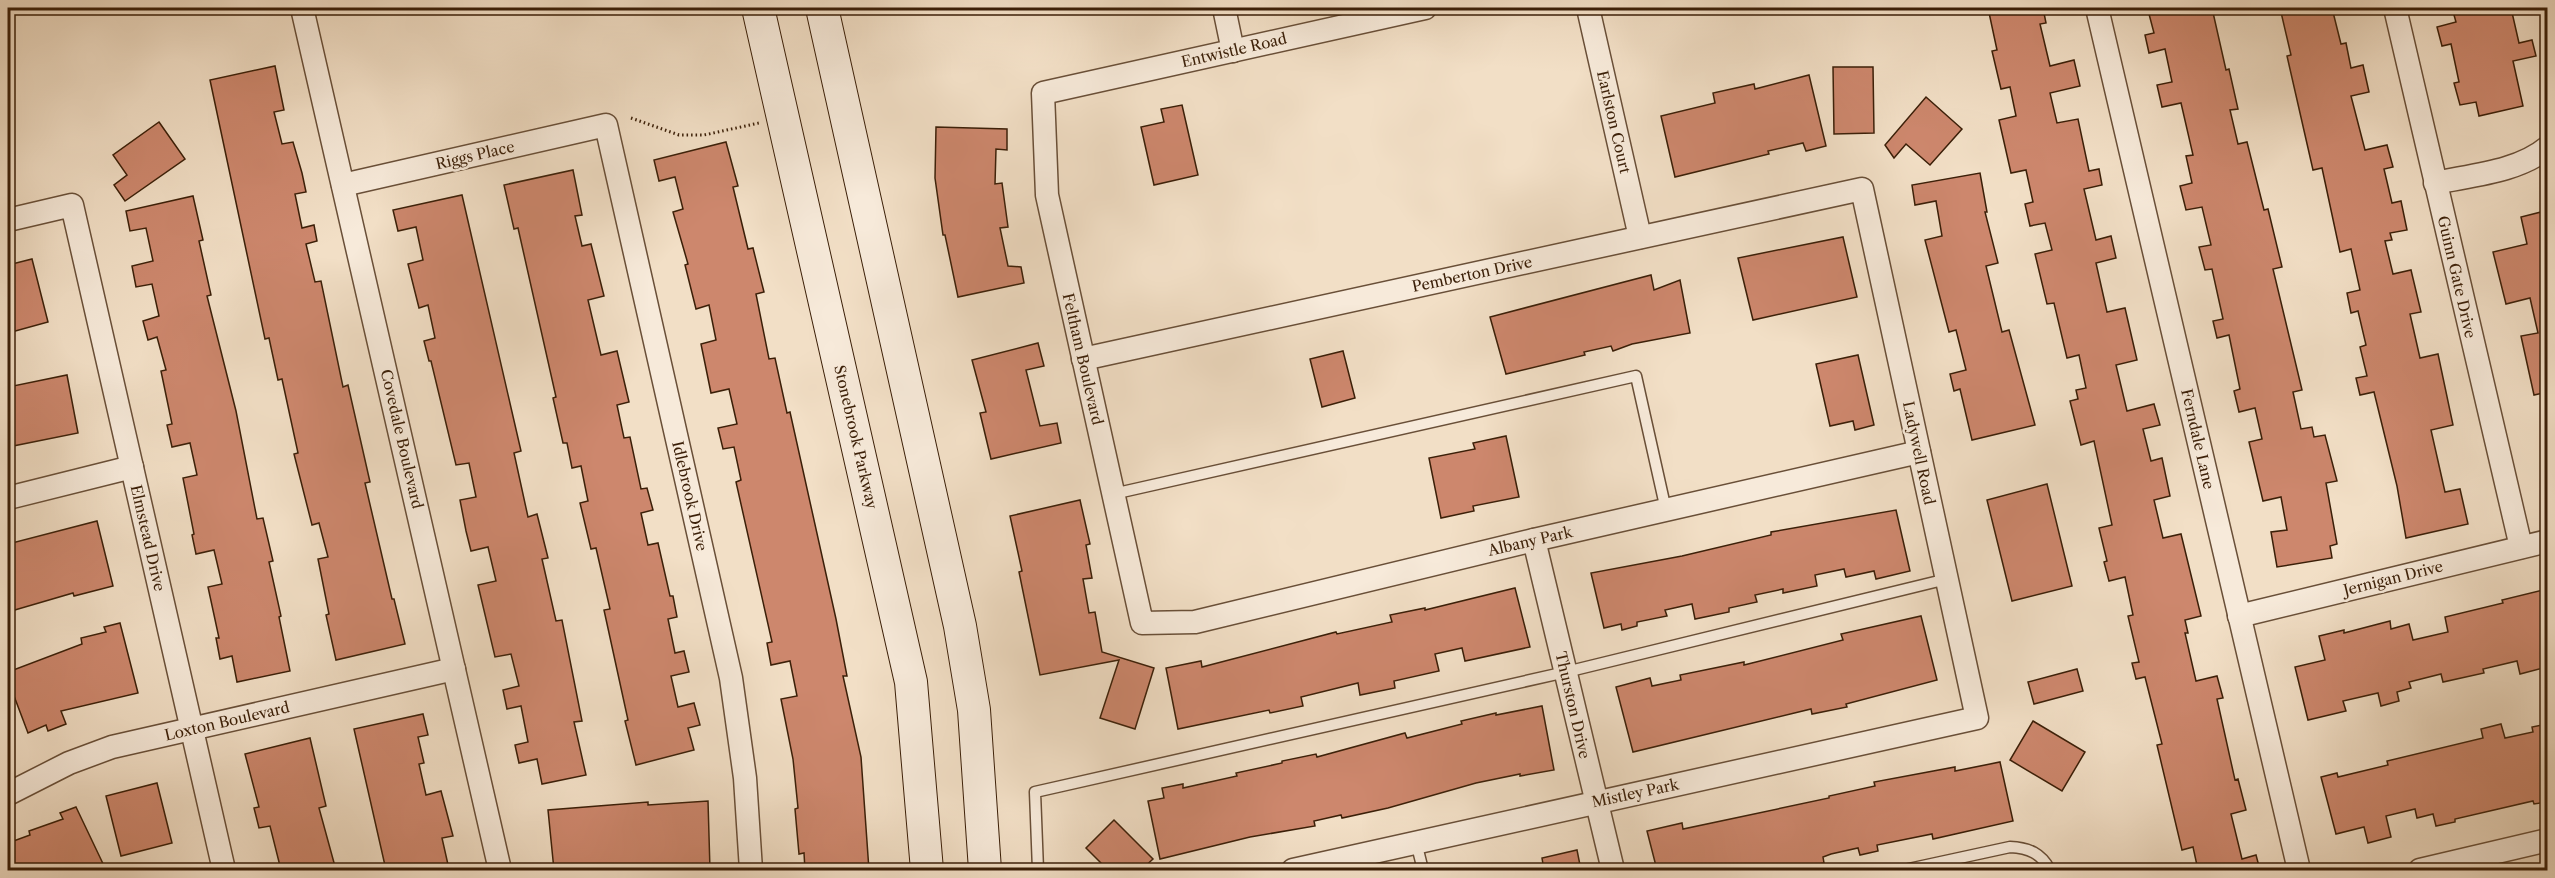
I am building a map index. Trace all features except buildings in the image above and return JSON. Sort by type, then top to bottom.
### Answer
[{"type":"main road","name":"Stonebrook Parkway","points":[[758,8],[911,682],[927,870]]},
{"type":"main road","points":[[822,8],[960,626],[974,710],[985,870]]},
{"type":"street","name":"Covedale Boulevard","points":[[302,8],[500,870]]},
{"type":"street","points":[[1224,8],[1233,51]]},
{"type":"street","name":"Entwistle Road","points":[[1043,93],[1425,8]]},
{"type":"street","name":"Earlston Court","points":[[1588,8],[1640,237]]},
{"type":"street","name":"Ferndale Lane","points":[[2097,8],[2299,870]]},
{"type":"street","name":"Guinn Gate Drive","points":[[2395,8],[2521,547]]},
{"type":"street","name":"Feltham Boulevard","points":[[1043,93],[1047,195],[1142,623]]},
{"type":"street","name":"Riggs Place","points":[[344,185],[606,125]]},
{"type":"street","name":"Idlebrook Drive","points":[[606,125],[731,678],[744,770],[751,870]]},
{"type":"street","points":[[2435,183],[2516,165],[2534,159],[2547,147]]},
{"type":"street","name":"Pemberton Drive","points":[[1083,359],[1862,189]]},
{"type":"street","name":"Ladywell Road","points":[[1862,189],[1977,718]]},
{"type":"street","name":"Elmstead Drive","points":[[8,220],[72,205],[224,870]]},
{"type":"street","name":"Albany Park","points":[[1142,623],[1195,622],[1534,540],[1919,452]]},
{"type":"street","points":[[8,498],[132,467]]},
{"type":"street","name":"Thurston Drive","points":[[1534,540],[1613,870]]},
{"type":"street","name":"Jernigan Drive","points":[[2239,616],[2547,541]]},
{"type":"street","name":"Loxton Boulevard","points":[[8,794],[90,754],[454,669]]},
{"type":"street","name":"Mistley Park","points":[[1293,870],[1977,718]]},
{"type":"street","points":[[2420,870],[2547,840]]},
{"type":"lane","points":[[1113,494],[1635,376],[1666,510]]},
{"type":"lane","points":[[1038,870],[1035,792],[1566,672],[1947,579]]},
{"type":"lane","points":[[1416,842],[1423,870]]},
{"type":"lane","points":[[1904,870],[2010,847],[2028,848],[2044,859],[2050,870]]},
{"type":"path","points":[[631,118],[679,135],[704,135],[764,123]]}]
